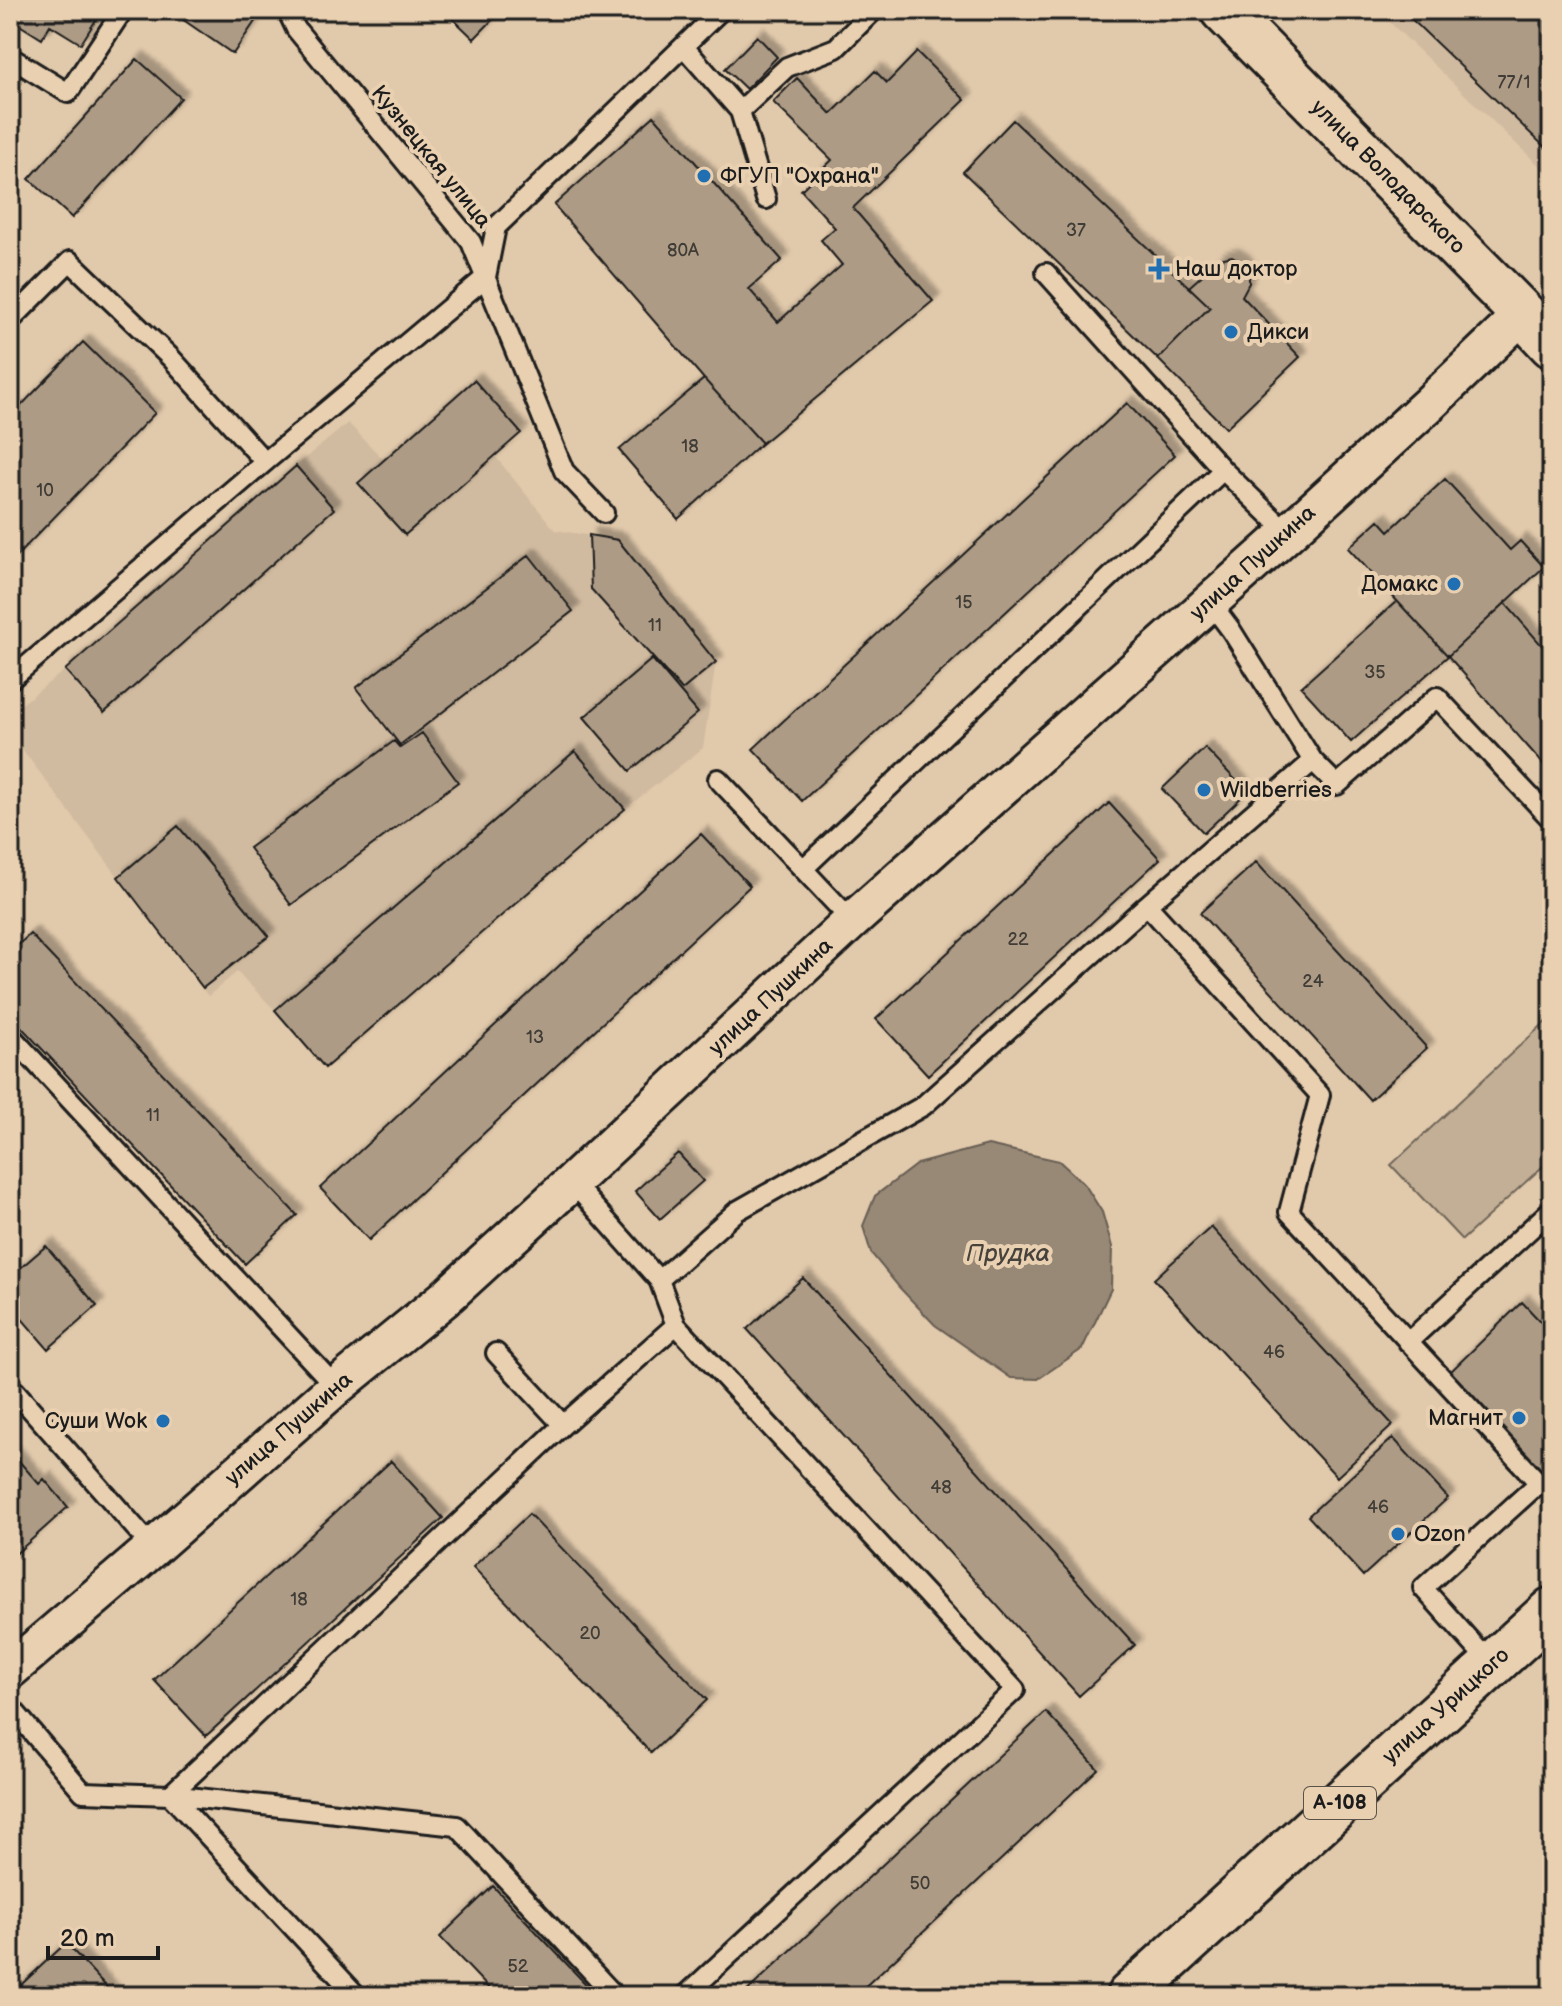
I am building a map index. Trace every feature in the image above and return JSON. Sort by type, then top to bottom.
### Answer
[{"type":"main road","name":"улица Володарского","points":[[1223,10],[1538,329]]},
{"type":"main road","name":"улица Урицкого","points":[[1129,1996],[1552,1610]]},
{"type":"street","name":"улица Пушкина","points":[[10,1670],[336,1387],[444,1299],[852,921],[1429,404],[1538,329]]},
{"type":"lane","points":[[10,57],[68,93],[123,10]]},
{"type":"lane","name":"Кузнецкая улица","points":[[287,10],[296,29],[471,242],[564,471],[604,513]]},
{"type":"lane","points":[[10,680],[486,277],[496,227],[721,10]]},
{"type":"lane","points":[[740,111],[787,67],[836,48],[874,10]]},
{"type":"lane","points":[[684,47],[740,111],[766,199]]},
{"type":"lane","points":[[10,321],[70,261],[171,358],[265,462]]},
{"type":"lane","points":[[1046,273],[1223,470],[1288,533]]},
{"type":"lane","points":[[803,869],[1223,470]]},
{"type":"lane","points":[[1210,602],[1231,630],[1313,761],[1337,785],[1437,697],[1552,820]]},
{"type":"lane","points":[[659,1280],[737,1211],[923,1106],[1313,761]]},
{"type":"lane","points":[[718,779],[852,921]]},
{"type":"lane","points":[[1147,905],[1320,1095],[1289,1212],[1539,1483],[1423,1588],[1491,1664]]},
{"type":"lane","points":[[10,1035],[336,1387]]},
{"type":"lane","points":[[572,1182],[659,1280],[676,1325],[1015,1690],[685,1996]]},
{"type":"lane","points":[[1408,1342],[1552,1209]]},
{"type":"lane","points":[[170,1795],[563,1425],[676,1325]]},
{"type":"lane","points":[[496,1353],[563,1425]]},
{"type":"lane","points":[[10,1395],[15,1391],[153,1548]]},
{"type":"lane","points":[[10,1706],[83,1792],[170,1795],[457,1826],[615,1996]]},
{"type":"lane","points":[[170,1795],[357,1996]]},
{"type":"shaded area","points":[[1377,10],[1552,10],[1552,178]]},
{"type":"shaded area","points":[[474,380],[521,433],[495,456],[555,530],[618,540],[716,662],[703,748],[625,809],[325,1068],[237,972],[208,996],[10,733],[10,721],[13,711],[65,670],[348,423],[384,460]]},
{"type":"shaded area","points":[[1552,1016],[1552,1158],[1462,1240],[1391,1165]]},
{"type":"water","name":"Прудка","points":[[988,1145],[1059,1161],[1085,1185],[1102,1212],[1112,1247],[1111,1289],[1082,1349],[1038,1379],[1011,1378],[935,1325],[871,1253],[863,1226],[875,1196],[917,1164]]},
{"type":"building","points":[[10,10],[102,10],[81,44],[50,25],[42,39],[10,19]]},
{"type":"building","points":[[169,10],[260,10],[262,11],[233,54]]},
{"type":"building","points":[[450,10],[502,10],[474,39],[447,13]]},
{"type":"building","points":[[1402,10],[1552,10],[1552,154]]},
{"type":"building","points":[[757,36],[777,57],[746,89],[725,69]]},
{"type":"building","points":[[917,52],[965,100],[853,208],[933,301],[762,443],[554,205],[654,116],[782,260],[749,289],[778,322],[842,265],[821,240],[835,228],[801,190],[832,160],[773,102],[797,78],[831,114],[875,71],[887,83]]},
{"type":"building","points":[[137,59],[181,98],[72,218],[29,179]]},
{"type":"building","points":[[1013,120],[1210,307],[1158,359],[963,172]]},
{"type":"building","name":"Дикси","points":[[1232,256],[1242,262],[1249,272],[1249,283],[1242,296],[1300,357],[1226,428],[1158,359],[1210,307],[1189,287],[1220,259]]},
{"type":"building","points":[[83,342],[155,413],[10,563],[10,417]]},
{"type":"building","points":[[704,379],[762,443],[678,519],[619,450]]},
{"type":"building","points":[[474,380],[521,433],[405,535],[358,483]]},
{"type":"building","points":[[1127,403],[1175,455],[802,801],[753,749]]},
{"type":"building","points":[[296,466],[334,509],[104,713],[65,670]]},
{"type":"building","name":"Домакс","points":[[1445,479],[1510,550],[1520,541],[1544,567],[1448,656],[1348,548],[1379,520],[1389,531]]},
{"type":"building","points":[[589,535],[618,540],[716,662],[682,690],[591,589]]},
{"type":"building","points":[[529,555],[573,611],[400,745],[356,688]]},
{"type":"building","points":[[1397,601],[1448,656],[1351,742],[1301,687]]},
{"type":"building","points":[[1505,603],[1552,657],[1552,774],[1448,656]]},
{"type":"building","points":[[652,659],[698,713],[630,771],[584,717]]},
{"type":"building","points":[[422,733],[458,782],[291,905],[249,848],[394,741],[400,748]]},
{"type":"building","name":"Wildberries","points":[[1205,748],[1247,792],[1204,833],[1162,789]]},
{"type":"building","points":[[575,751],[625,809],[325,1068],[275,1010]]},
{"type":"building","points":[[1109,803],[1160,859],[928,1075],[876,1019]]},
{"type":"building","points":[[178,826],[269,936],[203,988],[118,877]]},
{"type":"building","points":[[701,834],[750,886],[369,1240],[320,1188]]},
{"type":"building","points":[[1256,862],[1427,1048],[1370,1100],[1200,913]]},
{"type":"building","points":[[30,934],[297,1215],[245,1264],[10,1015],[10,953]]},
{"type":"building","points":[[678,1153],[703,1181],[660,1219],[635,1191]]},
{"type":"building","points":[[1211,1227],[1393,1425],[1337,1477],[1154,1279]]},
{"type":"building","points":[[46,1246],[97,1306],[48,1349],[10,1305],[10,1277]]},
{"type":"building","points":[[803,1278],[1135,1645],[1079,1696],[747,1329]]},
{"type":"building","name":"Магнит","points":[[1522,1302],[1552,1334],[1552,1460],[1538,1473],[1447,1375]]},
{"type":"building","points":[[1393,1438],[1448,1498],[1363,1576],[1308,1516]]},
{"type":"building","points":[[11,1452],[39,1484],[44,1479],[68,1507],[10,1559]]},
{"type":"building","points":[[391,1461],[443,1518],[206,1736],[154,1680]]},
{"type":"building","points":[[529,1514],[707,1700],[651,1753],[473,1567]]},
{"type":"building","points":[[1046,1712],[1098,1769],[855,1996],[742,1996]]},
{"type":"building","points":[[493,1886],[597,1996],[496,1996],[440,1937]]},
{"type":"building","points":[[66,1943],[115,1996],[10,1996],[10,1995]]},
{"type":"place","name":"ФГУП \"Охрана\"","points":[[704,176]]},
{"type":"place","name":"Наш доктор","points":[[1159,269]]},
{"type":"place","name":"Дикси","points":[[1231,332]]},
{"type":"place","name":"Домакс","points":[[1454,584]]},
{"type":"place","name":"Wildberries","points":[[1204,790]]},
{"type":"place","name":"Магнит","points":[[1519,1418]]},
{"type":"place","name":"Суши Wok","points":[[163,1421]]},
{"type":"place","name":"Ozon","points":[[1398,1534]]}]
